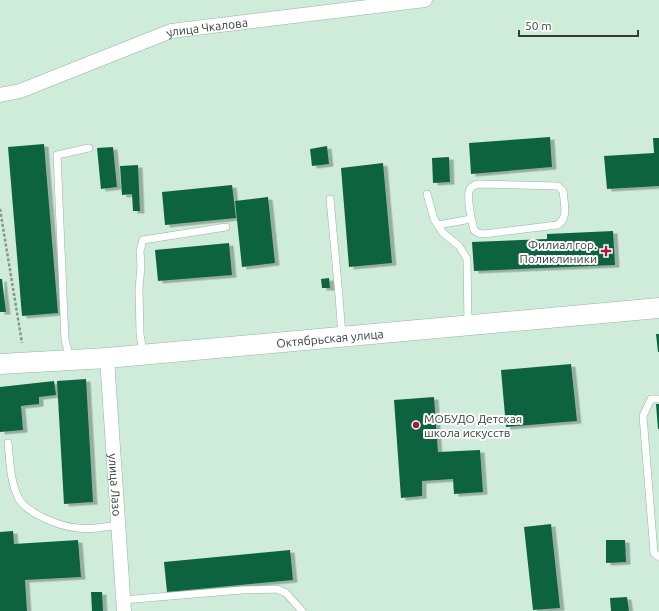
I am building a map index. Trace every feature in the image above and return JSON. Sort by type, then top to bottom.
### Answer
[{"type":"main road","name":"Октябрьская улица","points":[[0,364],[143,355],[659,308]]},
{"type":"street","name":"улица Чкалова","points":[[0,95],[20,91],[171,31],[425,0]]},
{"type":"street","name":"улица Лазо","points":[[107,358],[124,605]]},
{"type":"lane","points":[[70,360],[65,340],[57,154],[89,148]]},
{"type":"lane","points":[[478,184],[558,186],[563,191],[565,217],[562,222],[557,225],[484,234],[478,233],[474,230],[471,219],[469,191],[472,186],[478,184]]},
{"type":"lane","points":[[427,194],[434,219],[438,226],[459,246],[467,258],[468,325]]},
{"type":"lane","points":[[330,199],[342,337]]},
{"type":"lane","points":[[438,226],[471,219]]},
{"type":"lane","points":[[143,355],[140,334],[139,288],[141,267],[140,251],[143,240],[226,227]]},
{"type":"lane","points":[[659,399],[651,399],[643,416],[654,553],[659,557]]},
{"type":"lane","points":[[8,443],[12,480],[18,498],[32,512],[56,524],[78,528],[97,528],[118,525]]},
{"type":"lane","points":[[124,605],[242,590],[277,589],[286,593],[302,611]]},
{"type":"path","points":[[0,209],[22,343]]},
{"type":"building","points":[[550,137],[552,167],[471,174],[469,143]]},
{"type":"building","points":[[653,138],[659,138],[659,186],[607,189],[604,156],[654,153]]},
{"type":"building","points":[[44,144],[58,313],[22,316],[8,147]]},
{"type":"building","points":[[327,146],[329,164],[312,166],[310,149]]},
{"type":"building","points":[[113,147],[117,187],[101,189],[97,148]]},
{"type":"building","points":[[449,157],[450,182],[433,183],[432,158]]},
{"type":"building","points":[[383,163],[392,263],[349,267],[341,168]]},
{"type":"building","points":[[138,165],[140,211],[133,211],[132,194],[122,195],[120,166]]},
{"type":"building","points":[[232,185],[236,218],[165,225],[162,192]]},
{"type":"building","points":[[268,197],[275,263],[242,267],[235,201]]},
{"type":"building","points":[[613,231],[615,265],[474,271],[472,242],[547,239],[547,234]]},
{"type":"building","points":[[229,243],[232,275],[158,281],[155,250]]},
{"type":"building","points":[[329,278],[330,288],[322,288],[321,279]]},
{"type":"building","points":[[0,279],[2,279],[6,312],[0,312]]},
{"type":"building","points":[[656,334],[659,334],[659,352],[658,352]]},
{"type":"building","points":[[571,364],[577,421],[506,427],[501,370]]},
{"type":"building","points":[[86,379],[93,502],[64,504],[57,381]]},
{"type":"building","points":[[54,381],[56,395],[39,397],[39,404],[21,406],[23,430],[0,432],[0,387]]},
{"type":"building","name":"МОБУДО Детская школа искусcтв","points":[[434,397],[438,452],[480,450],[483,492],[454,494],[453,479],[422,481],[422,496],[401,498],[394,400]]},
{"type":"building","points":[[656,404],[659,404],[659,429],[658,429]]},
{"type":"building","points":[[551,524],[560,608],[533,610],[524,527]]},
{"type":"building","points":[[13,531],[14,544],[78,540],[81,577],[25,580],[27,611],[0,611],[0,532]]},
{"type":"building","points":[[606,540],[625,540],[626,562],[606,563]]},
{"type":"building","points":[[290,550],[293,580],[167,592],[164,562]]},
{"type":"building","points":[[91,592],[102,592],[103,611],[92,611]]},
{"type":"building","points":[[627,597],[629,611],[611,611],[610,598]]},
{"type":"place","name":"Филиал гор. Поликлиники","points":[[606,251]]},
{"type":"place","name":"МОБУДО Детская школа искусcтв","points":[[416,425]]}]
